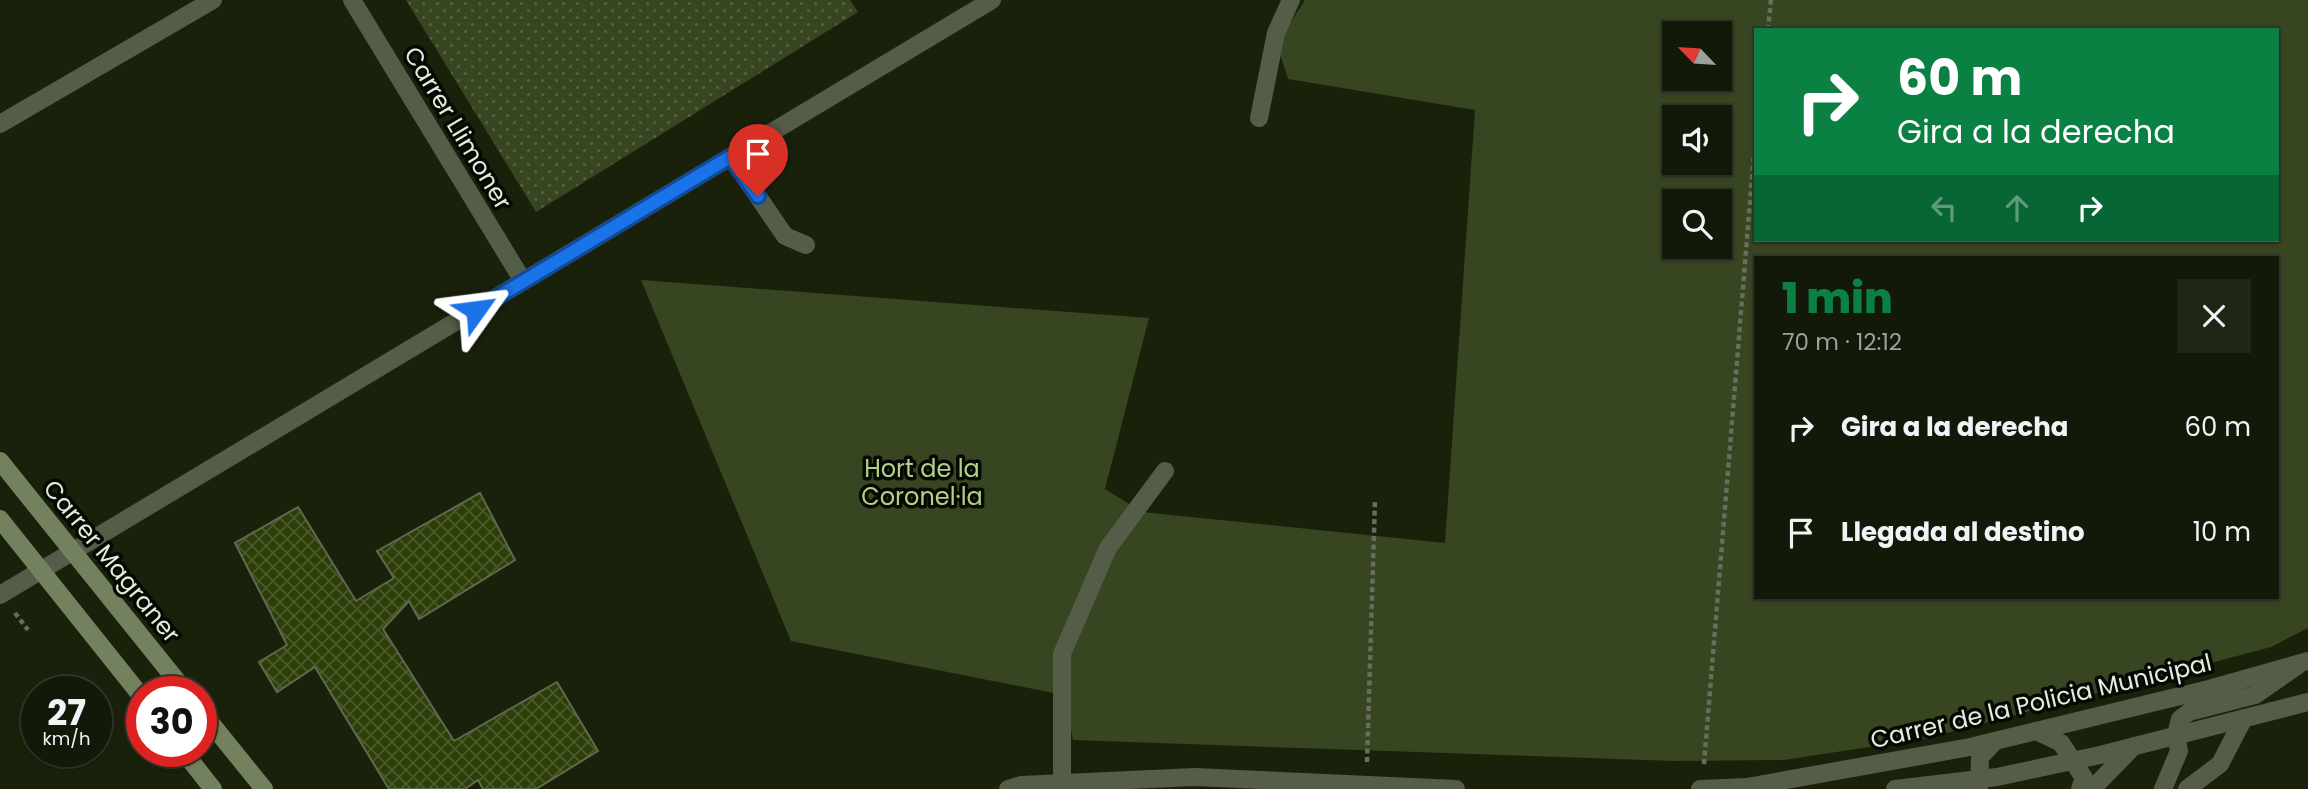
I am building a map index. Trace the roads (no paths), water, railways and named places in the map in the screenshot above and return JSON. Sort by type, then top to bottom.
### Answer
[{"type":"main road","name":"Carrer Magraner","points":[[0,461],[173,676]]},
{"type":"main road","points":[[0,519],[126,677]]},
{"type":"main road","points":[[217,731],[264,789]]},
{"type":"main road","points":[[196,767],[213,789]]},
{"type":"street","points":[[0,124],[212,0]]},
{"type":"street","name":"Carrer Llimoner","points":[[352,0],[523,281]]},
{"type":"street","points":[[0,594],[991,0]]},
{"type":"street","points":[[1259,118],[1276,33],[1291,0]]},
{"type":"street","points":[[730,157],[785,236],[806,245]]},
{"type":"street","points":[[1062,783],[1062,654],[1108,548],[1165,471]]},
{"type":"street","points":[[2163,789],[2179,751],[2176,735],[2180,719],[2189,712],[2255,695],[2304,662]]},
{"type":"street","name":"Carrer de la Policia Municipal","points":[[1701,789],[1747,787],[1994,741],[2304,662]]},
{"type":"street","points":[[1895,789],[1979,784],[2308,702]]},
{"type":"street","points":[[2187,789],[2220,764],[2244,718]]},
{"type":"street","points":[[2036,731],[2061,743],[2084,778],[2080,789]]},
{"type":"street","points":[[1979,784],[1980,757],[1994,741]]},
{"type":"street","points":[[2092,789],[2134,746]]},
{"type":"street","points":[[1008,789],[1021,785],[1195,777],[1456,789]]},
{"type":"park label","name":"Hort de la Coronel·la","points":[[922,482]]}]
